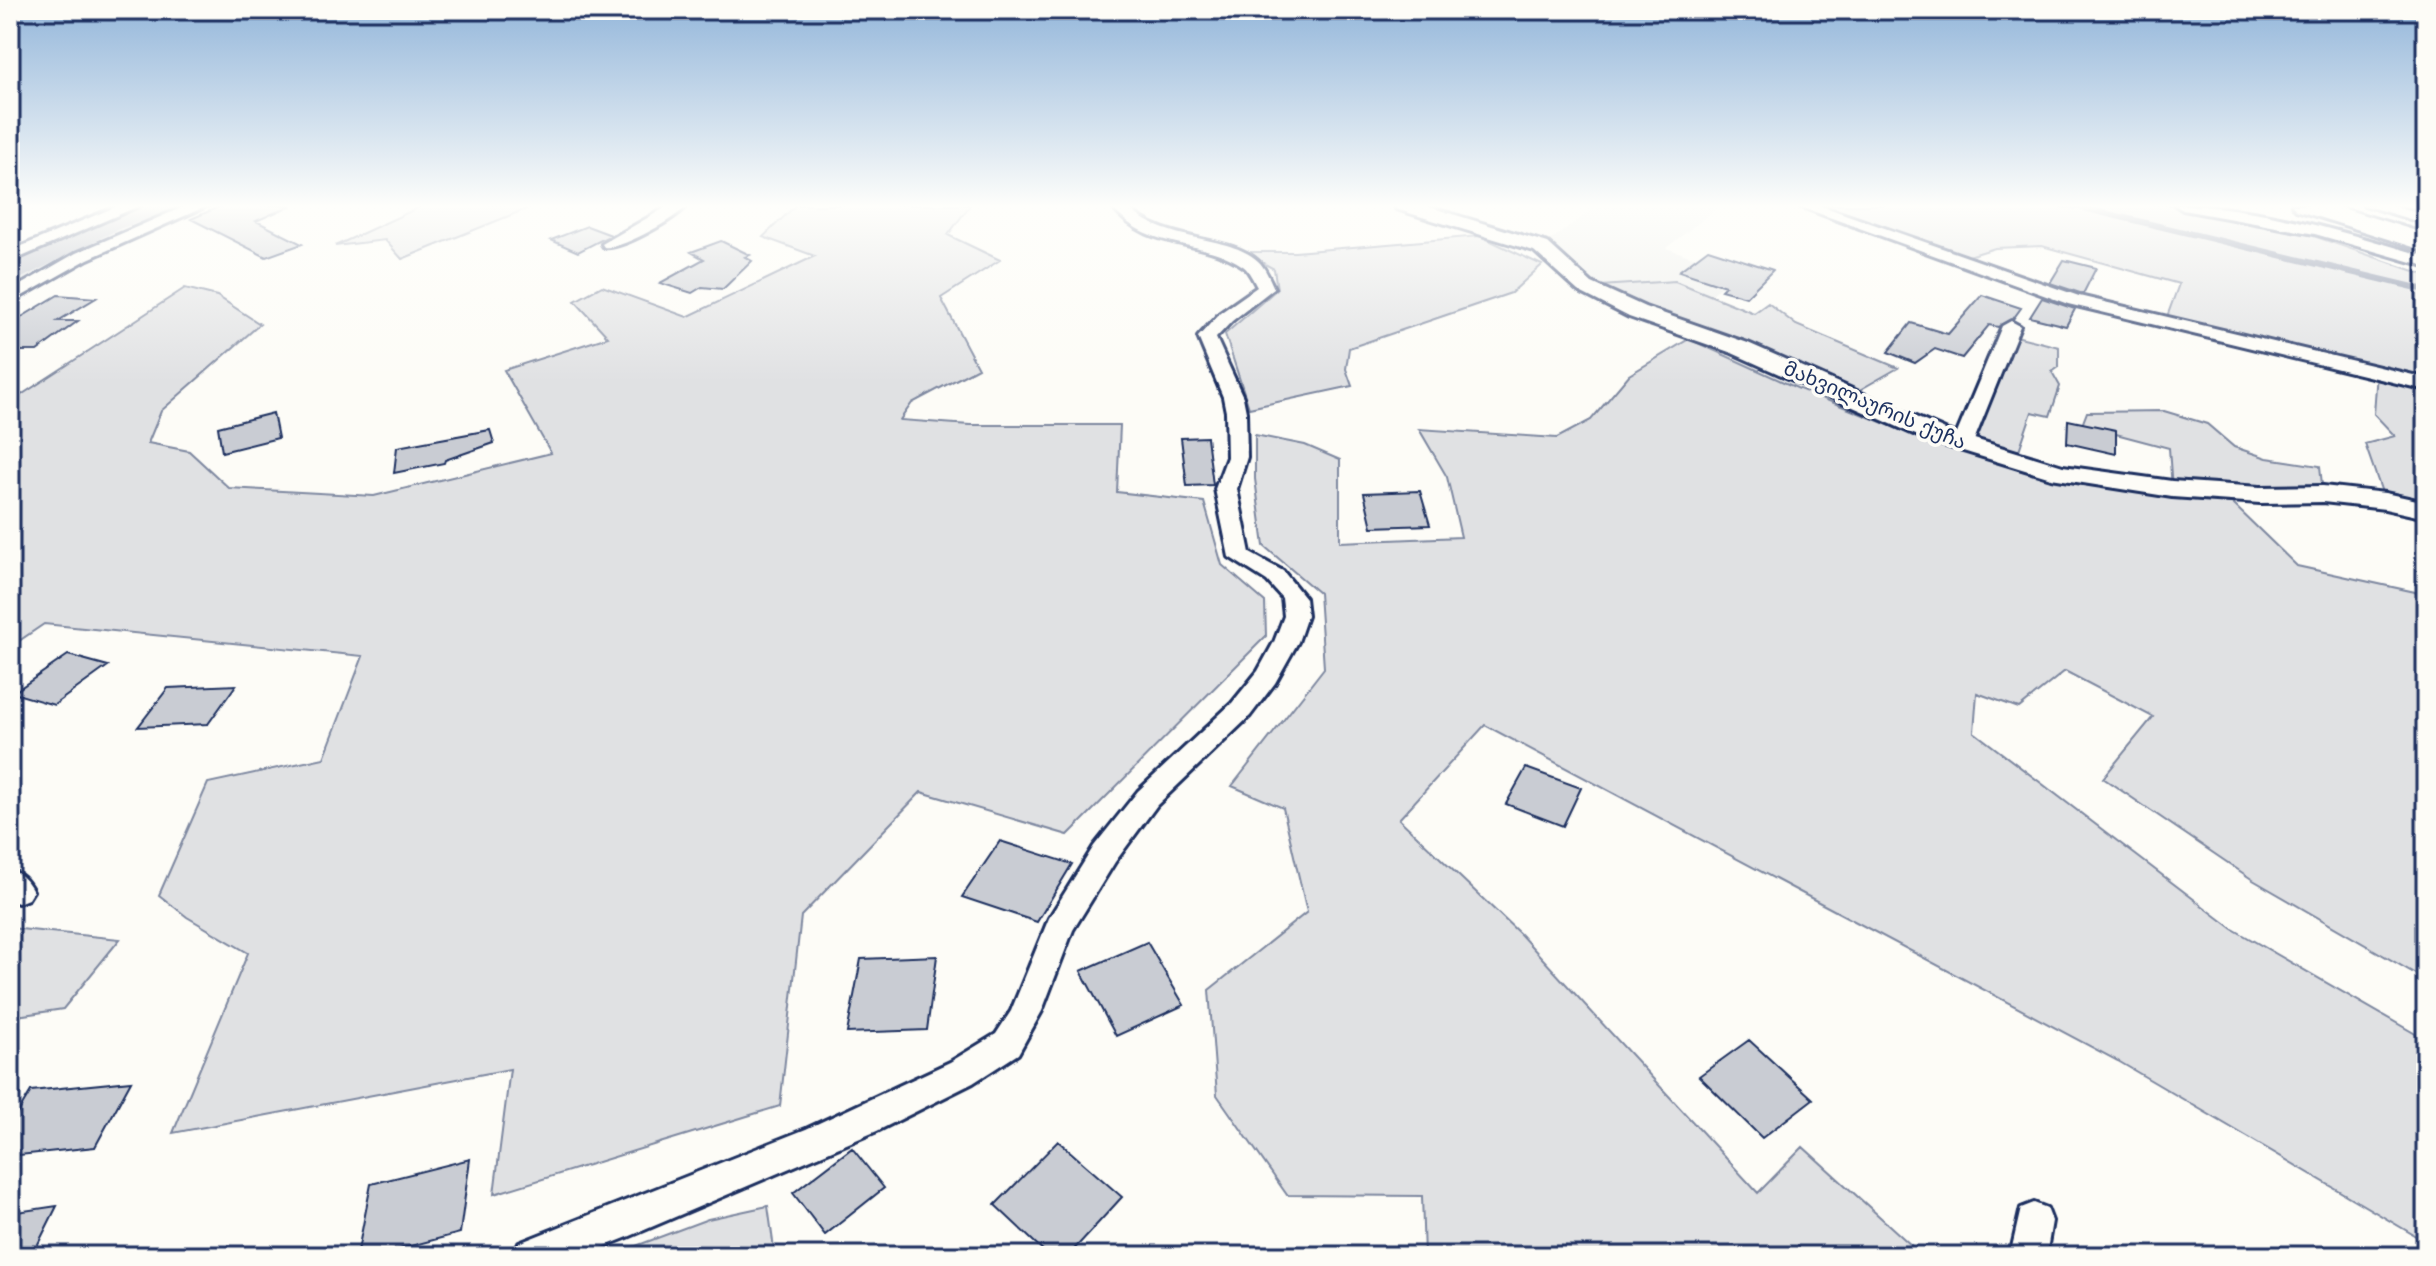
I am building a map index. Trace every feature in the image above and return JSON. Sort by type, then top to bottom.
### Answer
[{"type":"street","points":[[10,298],[68,264]]},
{"type":"street","points":[[532,1256],[671,1204],[838,1133],[1007,1044],[1027,1008],[1052,944],[1088,880],[1145,801],[1255,694],[1276,666],[1292,627],[1296,607],[1288,590],[1265,568],[1240,557],[1226,489],[1237,457],[1236,412],[1233,397],[1207,337],[1226,317],[1266,288],[1252,264]]},
{"type":"street","name":"მახვილაურის ქუჩა","points":[[1560,264],[1585,287],[1637,312],[1740,348],[1936,435],[2060,473],[2172,489],[2260,495],[2323,494],[2426,510]]},
{"type":"street","points":[[1972,264],[2074,300],[2426,384]]},
{"type":"street","points":[[1963,443],[2011,326]]},
{"type":"street","points":[[2028,1256],[2034,1221]]},
{"type":"shaded area","points":[[10,264],[70,264],[10,291]]},
{"type":"shaded area","points":[[798,264],[994,264],[941,298],[978,368],[912,403],[900,420],[970,425],[1120,425],[1117,492],[1204,502],[1222,565],[1265,602],[1266,636],[1068,835],[921,792],[801,916],[780,1106],[494,1194],[510,1069],[173,1133],[248,953],[187,917],[159,895],[208,783],[324,758],[363,656],[44,624],[10,647],[12,401],[185,288],[217,296],[260,324],[161,411],[148,443],[189,451],[229,488],[374,496],[551,453],[504,370],[608,337],[575,301],[602,286],[687,317]]},
{"type":"shaded area","points":[[1265,264],[1542,265],[1511,293],[1349,348],[1346,369],[1352,386],[1249,408],[1225,334],[1277,289],[1274,269]]},
{"type":"shaded area","points":[[1560,264],[1714,264],[1737,272],[1710,296],[1675,281],[1585,287]]},
{"type":"shaded area","points":[[2107,264],[2394,264],[2426,275],[2426,510],[2385,501],[2365,444],[2395,436],[2374,414],[2377,372],[2165,322],[2179,284]]},
{"type":"shaded area","points":[[1675,281],[1754,313],[1768,303],[1796,325],[1898,368],[1849,396],[1585,287]]},
{"type":"shaded area","points":[[2008,334],[2059,347],[2059,367],[2052,372],[2060,386],[2050,416],[2032,412],[2016,459],[1963,443]]},
{"type":"shaded area","points":[[1689,339],[1797,388],[1923,439],[2055,481],[2232,503],[2297,566],[2415,592],[2426,605],[2426,980],[2253,880],[2103,778],[2153,717],[2065,671],[2019,708],[1977,693],[1974,732],[2233,929],[2426,1040],[2426,1242],[2118,1061],[1485,725],[1399,819],[1520,934],[1758,1193],[1803,1147],[1923,1256],[1424,1256],[1422,1196],[1287,1195],[1217,1095],[1209,990],[1307,912],[1283,808],[1232,786],[1324,668],[1319,593],[1264,546],[1255,479],[1255,435],[1305,445],[1340,460],[1340,542],[1461,537],[1447,477],[1419,429],[1557,438],[1591,420],[1629,375]]},
{"type":"shaded area","points":[[2164,411],[2207,424],[2234,447],[2267,458],[2320,466],[2323,494],[2172,489],[2169,448],[2082,425],[2087,412]]},
{"type":"shaded area","points":[[10,928],[120,939],[63,1009],[10,1017]]},
{"type":"shaded area","points":[[768,1206],[775,1256],[609,1256],[708,1219]]},
{"type":"building","points":[[695,264],[749,264],[723,289],[702,287],[692,293],[660,283]]},
{"type":"building","points":[[1688,264],[1755,264],[1773,270],[1746,297],[1721,290],[1725,286],[1679,271]]},
{"type":"building","points":[[2062,264],[2096,268],[2083,294],[2050,283]]},
{"type":"building","points":[[58,295],[96,298],[58,321],[78,321],[37,351],[10,351],[10,324]]},
{"type":"building","points":[[1982,295],[2021,308],[2013,319],[1998,327],[1989,325],[1962,358],[1935,349],[1915,363],[1888,352],[1911,323],[1948,334]]},
{"type":"building","points":[[2042,298],[2075,309],[2066,326],[2030,317]]},
{"type":"building","points":[[273,413],[278,438],[222,452],[218,427]]},
{"type":"building","points":[[2068,420],[2116,430],[2116,454],[2067,443]]},
{"type":"building","points":[[490,430],[494,443],[445,460],[444,463],[394,473],[397,447]]},
{"type":"building","points":[[1207,437],[1213,485],[1187,486],[1181,438]]},
{"type":"building","points":[[1420,491],[1430,525],[1372,527],[1364,493]]},
{"type":"building","points":[[68,655],[108,666],[54,705],[13,693]]},
{"type":"building","points":[[236,685],[208,724],[138,727],[168,688]]},
{"type":"building","points":[[1526,768],[1581,788],[1563,826],[1506,804]]},
{"type":"building","points":[[1000,841],[1072,864],[1037,922],[962,897]]},
{"type":"building","points":[[1147,942],[1184,1005],[1116,1036],[1081,971]]},
{"type":"building","points":[[937,956],[927,1030],[847,1033],[861,959]]},
{"type":"building","points":[[1749,1040],[1813,1099],[1762,1138],[1699,1076]]},
{"type":"building","points":[[131,1081],[95,1147],[10,1156],[10,1126],[31,1091]]},
{"type":"building","points":[[1058,1141],[1122,1197],[1068,1256],[1049,1256],[995,1205]]},
{"type":"building","points":[[852,1148],[884,1188],[825,1235],[793,1193]]},
{"type":"building","points":[[470,1159],[460,1233],[373,1256],[357,1256],[371,1184]]},
{"type":"building","points":[[57,1206],[32,1256],[10,1256],[10,1213]]},
{"type":"waterway","points":[[10,271],[24,264]]},
{"type":"waterway","points":[[2318,264],[2426,290]]}]
